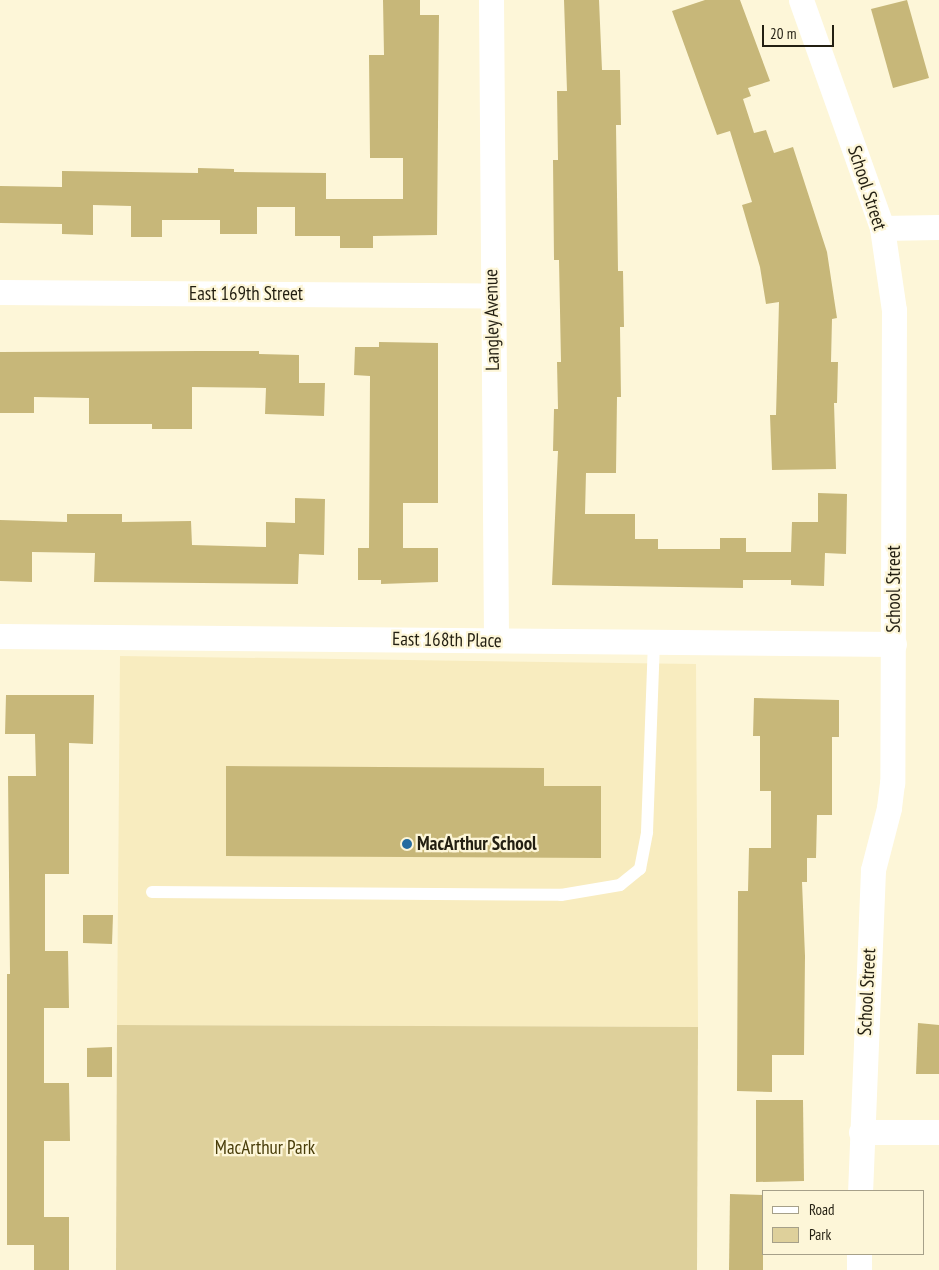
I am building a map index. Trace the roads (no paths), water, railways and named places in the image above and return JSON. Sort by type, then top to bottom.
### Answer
[{"type":"street","name":"Langley Avenue","points":[[491,0],[491,295],[496,640]]},
{"type":"street","name":"School Street","points":[[801,0],[882,228],[894,310],[892,783],[889,808],[873,870],[860,1190]]},
{"type":"street","points":[[882,228],[939,227]]},
{"type":"street","name":"East 169th Street","points":[[0,292],[491,295]]},
{"type":"street","name":"East 168th Place","points":[[0,636],[496,640],[654,644],[894,644]]},
{"type":"street","points":[[861,1132],[939,1132]]},
{"type":"street","points":[[859,1255],[859,1270]]},
{"type":"lane","points":[[152,892],[561,895],[620,885],[640,869],[647,832],[654,644]]},
{"type":"place","name":"MacArthur School","points":[[407,844]]},
{"type":"park label","name":"MacArthur Park","points":[[265,1148]]}]
